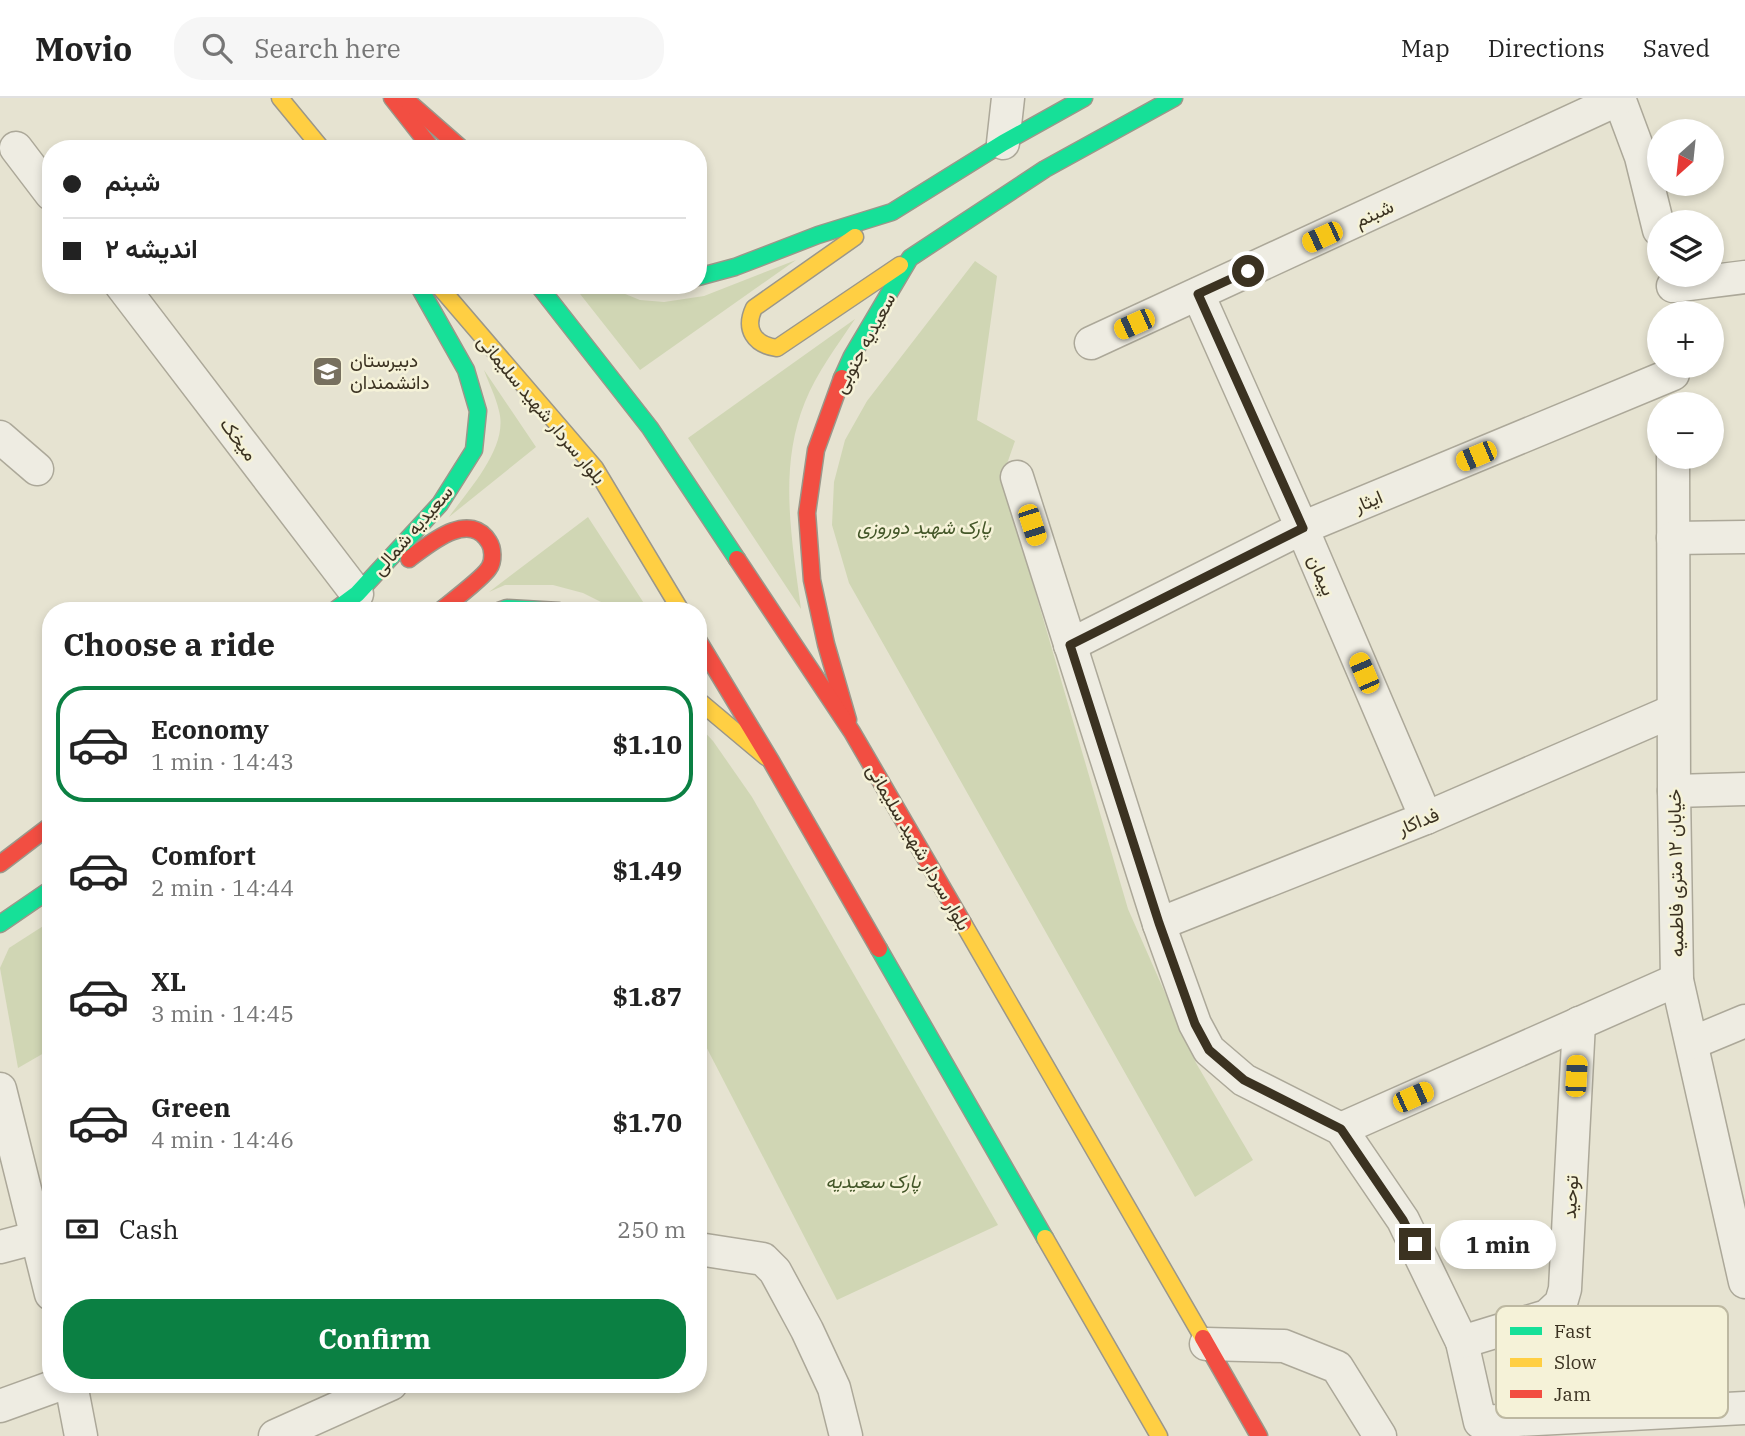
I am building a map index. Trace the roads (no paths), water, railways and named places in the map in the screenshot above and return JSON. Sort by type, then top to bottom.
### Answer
[{"type":"main road","points":[[280,98],[315,140]]},
{"type":"main road","points":[[392,98],[425,140]]},
{"type":"main road","points":[[404,98],[452,140]]},
{"type":"main road","points":[[910,258],[777,348],[762,346],[751,336],[748,321],[754,308],[892,212],[1003,143],[1084,98]]},
{"type":"main road","name":"سعیدیه جنوبی","points":[[852,732],[826,644],[812,580],[807,513],[816,450],[852,356],[910,258],[1045,169],[1174,98]]},
{"type":"main road","points":[[707,275],[892,212]]},
{"type":"main road","name":"سعیدیه شمالی","points":[[345,602],[440,504],[474,450],[478,411],[466,370],[423,294]]},
{"type":"main road","name":"بلوار سردار شهید سلیمانی","points":[[446,294],[595,468],[676,602]]},
{"type":"main road","name":"بلوار سردار شهید سلیمانی","points":[[545,294],[650,428],[852,732],[1259,1436]]},
{"type":"main road","points":[[345,602],[457,528],[475,530],[489,541],[492,559],[489,568],[450,602]]},
{"type":"main road","points":[[707,655],[771,761],[1158,1436]]},
{"type":"main road","points":[[707,708],[771,761]]},
{"type":"main road","points":[[0,864],[42,832]]},
{"type":"main road","points":[[0,924],[42,895]]},
{"type":"street","points":[[1003,143],[1008,98]]},
{"type":"street","points":[[1619,98],[1641,158],[1654,210]]},
{"type":"street","name":"شبنم","points":[[1091,344],[1619,98]]},
{"type":"street","points":[[16,148],[42,182]]},
{"type":"street","points":[[1672,291],[1745,277]]},
{"type":"street","name":"میخک","points":[[127,294],[345,602]]},
{"type":"street","name":"پیمان","points":[[1198,294],[1303,528],[1426,818]]},
{"type":"street","name":"ایثار","points":[[1070,645],[1303,528],[1673,381]]},
{"type":"street","points":[[0,437],[37,469]]},
{"type":"street","name":"خیابان ۱۲ متری فاطمیه","points":[[1673,469],[1677,980],[1745,1282]]},
{"type":"street","points":[[1017,477],[1159,923],[1195,1024],[1209,1050],[1244,1080],[1341,1129],[1403,1220],[1462,1342],[1480,1422],[1556,1418]]},
{"type":"street","points":[[1673,538],[1745,537]]},
{"type":"street","name":"فداکار","points":[[1159,923],[1426,818],[1673,711]]},
{"type":"street","points":[[1674,791],[1745,789]]},
{"type":"street","points":[[1341,1129],[1677,980]]},
{"type":"street","points":[[1692,1043],[1745,1021]]},
{"type":"street","name":"توحید","points":[[1558,1306],[1565,1289],[1579,1023]]},
{"type":"street","points":[[0,1089],[42,1227]]},
{"type":"street","points":[[0,1247],[42,1235]]},
{"type":"street","points":[[707,1250],[763,1259],[775,1271],[834,1388],[846,1436]]},
{"type":"street","name":"توحید","points":[[1462,1342],[1496,1332]]},
{"type":"street","points":[[1206,1344],[1284,1346],[1337,1367],[1380,1436]]},
{"type":"street","points":[[0,1406],[42,1391]]},
{"type":"street","points":[[73,1393],[81,1436]]},
{"type":"street","points":[[275,1436],[371,1393]]},
{"type":"place","name":"دبیرستان دانشمندان","points":[[327,371]]},
{"type":"park label","name":"پارک شهید دوروزی","points":[[924,527]]},
{"type":"park label","name":"پارک سعیدیه","points":[[873,1181]]}]
